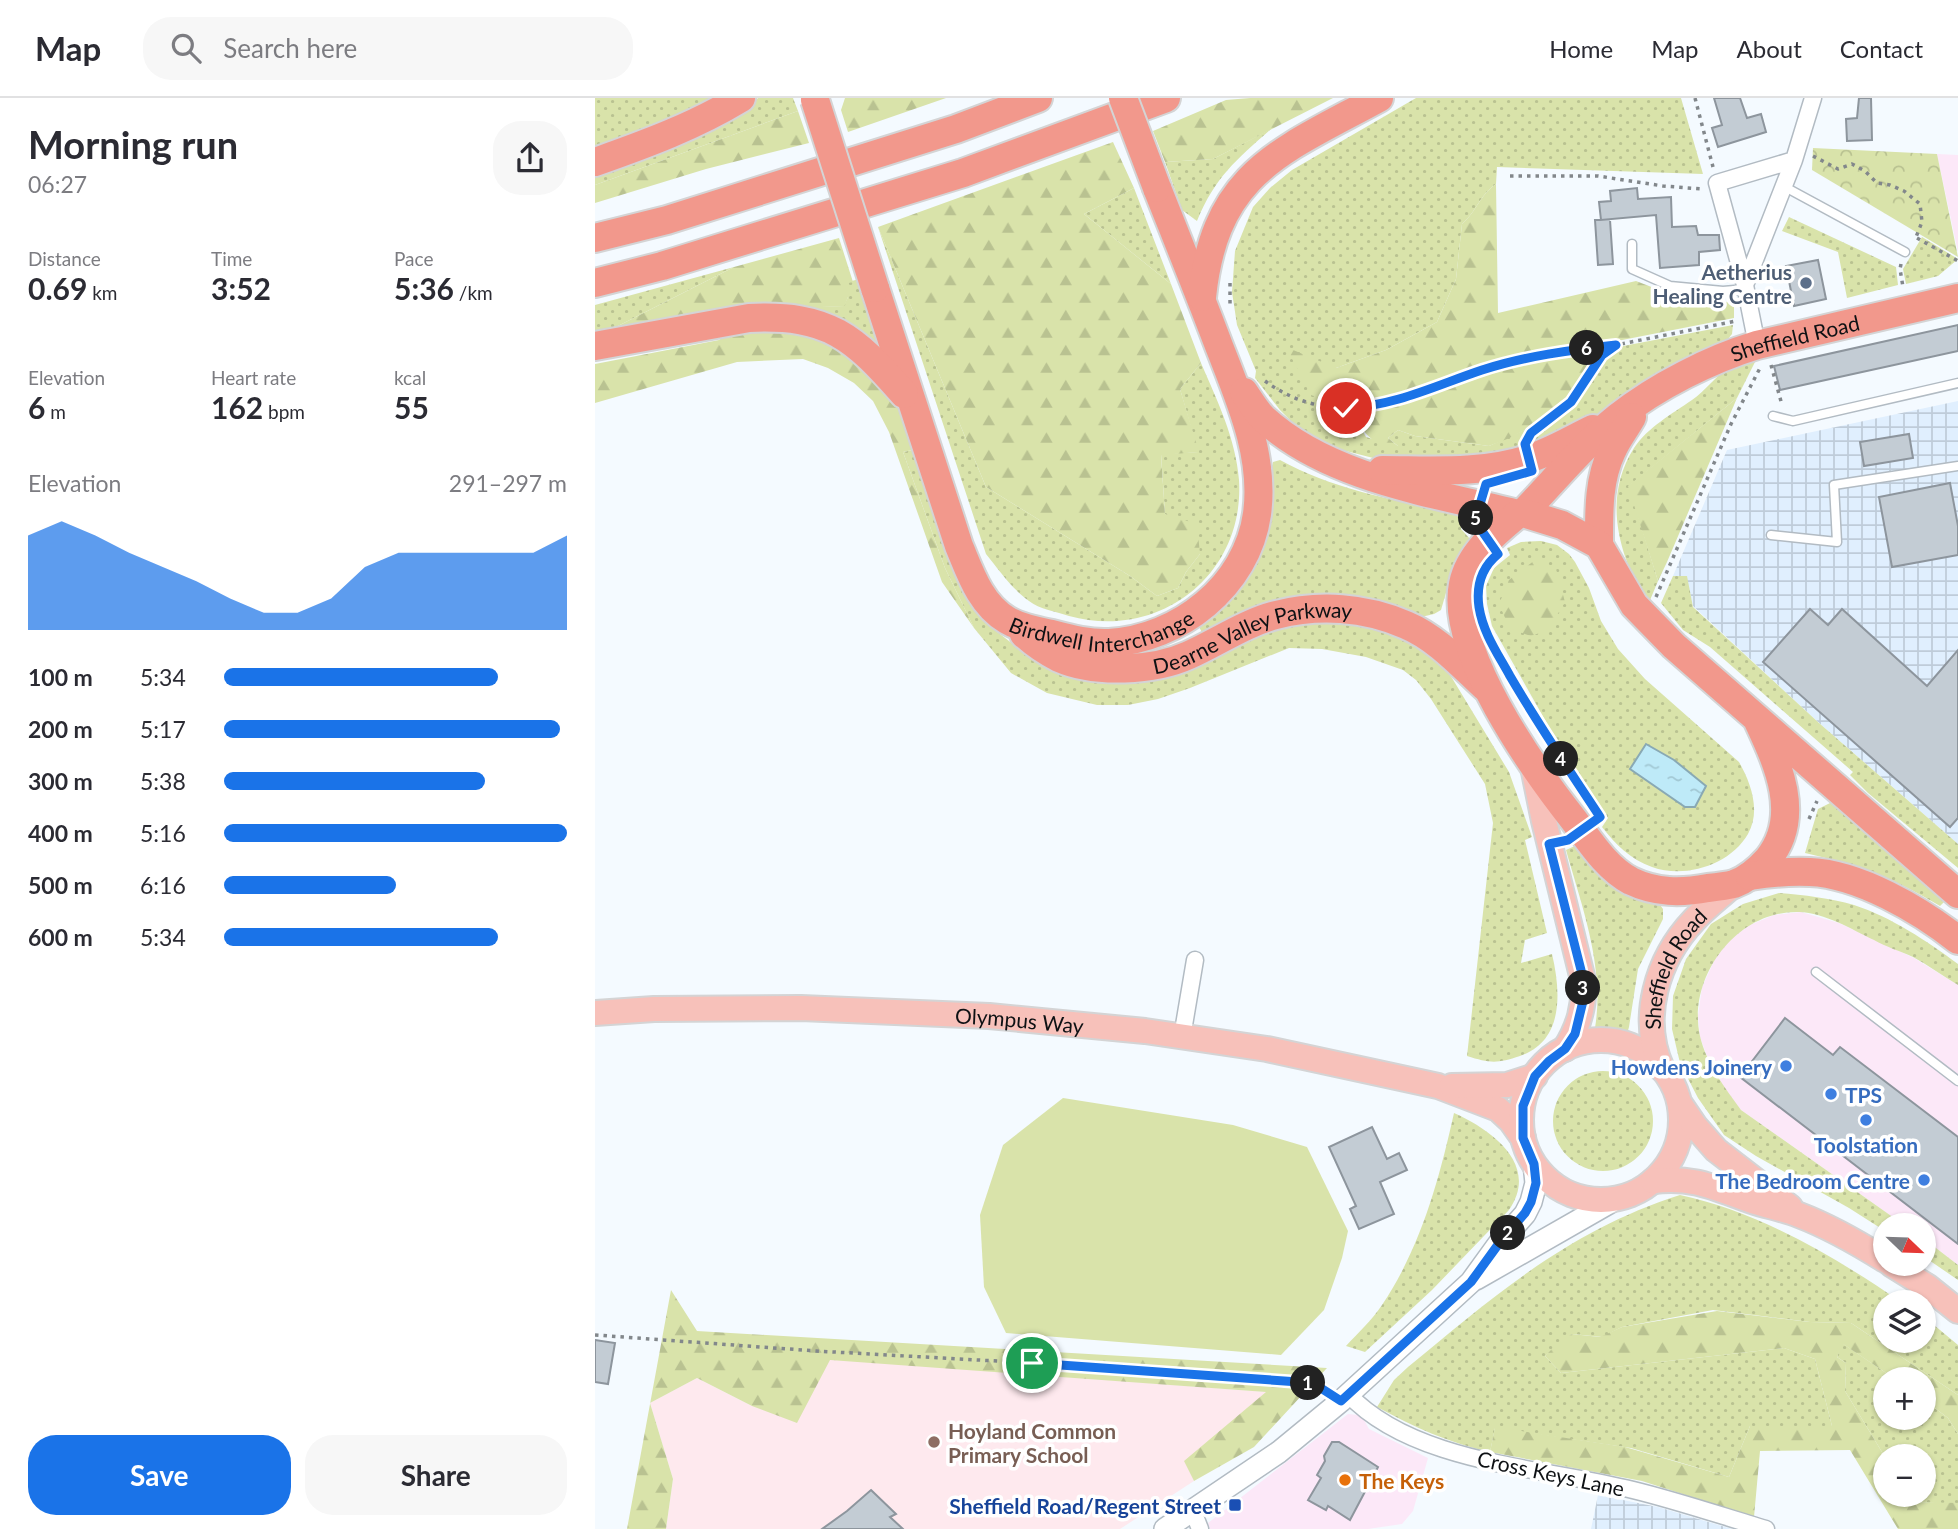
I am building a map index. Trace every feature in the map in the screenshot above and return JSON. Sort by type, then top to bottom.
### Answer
[{"type":"highway","points":[[595,162],[677,132],[741,98]]},
{"type":"highway","points":[[595,238],[667,220],[930,137],[1038,98]]},
{"type":"highway","name":"Birdwell Interchange","points":[[815,99],[959,546],[973,579],[986,601],[1008,621],[1091,643],[1126,641],[1168,629],[1191,616],[1216,595],[1246,552],[1253,534],[1259,500],[1259,468],[1254,446],[1230,373],[1123,98]]},
{"type":"highway","points":[[595,283],[662,266],[963,173],[1166,98]]},
{"type":"highway","points":[[1202,299],[1205,265],[1215,231],[1225,210],[1246,183],[1288,147],[1379,98]]},
{"type":"highway","name":"Sheffield Road","points":[[1487,689],[1462,612],[1463,583],[1469,567],[1487,541],[1521,514],[1578,454],[1630,409],[1687,374],[1762,340],[1958,298]]},
{"type":"highway","points":[[595,346],[749,318],[801,320],[834,331],[858,345],[913,404]]},
{"type":"highway","points":[[1230,373],[1261,416],[1310,452],[1405,487],[1562,525],[1599,545],[1625,592],[1646,619],[1958,894]]},
{"type":"highway","points":[[1351,469],[1461,470],[1529,459],[1630,409]]},
{"type":"highway","name":"Sheffield Road","points":[[1599,545],[1600,499],[1611,452],[1630,409]]},
{"type":"highway","name":"Dearne Valley Parkway","points":[[1008,621],[1060,659],[1095,667],[1122,668],[1150,666],[1187,656],[1274,615],[1300,609],[1346,609],[1387,618],[1433,640],[1487,689]]},
{"type":"highway","points":[[1487,689],[1533,767],[1596,849],[1630,881],[1653,890],[1674,892],[1811,872],[1852,881],[1899,902],[1958,940]]},
{"type":"highway","points":[[1742,880],[1772,854],[1784,828],[1785,799],[1780,772],[1757,719]]},
{"type":"main road","points":[[1533,767],[1543,821],[1583,980],[1584,997],[1575,1034],[1565,1049],[1535,1076],[1523,1106],[1523,1138],[1534,1164],[1544,1176],[1570,1194],[1585,1199],[1616,1199]]},
{"type":"main road","name":"Sheffield Road","points":[[1663,1069],[1654,1050],[1651,1025],[1653,998],[1660,972],[1680,936],[1695,918],[1742,880]]},
{"type":"main road","name":"Olympus Way","points":[[595,1013],[654,1009],[814,1008],[989,1016],[1182,1037],[1267,1049],[1438,1086],[1498,1108],[1523,1138]]},
{"type":"main road","points":[[1565,1049],[1591,1041],[1617,1042],[1642,1052],[1663,1069],[1679,1102],[1716,1150],[1759,1181],[1799,1215]]},
{"type":"main road","name":"Olympus Way","points":[[1438,1086],[1507,1086],[1535,1076]]},
{"type":"main road","points":[[1471,1282],[1616,1199],[1638,1191],[1653,1181],[1666,1167],[1678,1142],[1681,1129],[1679,1102]]},
{"type":"main road","points":[[1165,1529],[1196,1520],[1344,1398],[1471,1282],[1525,1213],[1536,1183],[1534,1164]]},
{"type":"main road","points":[[1653,1181],[1676,1178],[1714,1185],[1752,1201],[1799,1215],[1873,1252]]},
{"type":"main road","points":[[1910,1276],[1958,1311]]},
{"type":"street","points":[[1746,287],[1785,187],[1813,98]]},
{"type":"street","points":[[1762,340],[1717,186],[1794,160]]},
{"type":"street","points":[[1182,1037],[1195,960]]},
{"type":"street","name":"Cross Keys Lane","points":[[1344,1398],[1392,1427],[1450,1452],[1633,1490],[1766,1529]]},
{"type":"lane","points":[[1785,187],[1905,253]]},
{"type":"lane","points":[[1632,244],[1632,269],[1670,286],[1723,292],[1746,287]]},
{"type":"lane","points":[[1773,416],[1793,421],[1958,383]]},
{"type":"lane","points":[[1771,535],[1837,542],[1834,485],[1958,466]]},
{"type":"lane","points":[[1816,972],[1958,1082]]},
{"type":"path","points":[[1510,176],[1598,176],[1663,186],[1717,186],[1695,98]]},
{"type":"path","points":[[1813,156],[1838,169],[1852,164],[1878,183],[1904,191],[1920,204],[1922,222],[1905,253],[1900,269],[1907,310]]},
{"type":"path","points":[[1916,237],[1958,261]]},
{"type":"path","points":[[1229,276],[1230,310]]},
{"type":"path","points":[[1262,378],[1278,391],[1303,402],[1346,408],[1368,407],[1417,395],[1484,370],[1557,352],[1616,345],[1762,340]]},
{"type":"path","points":[[1762,340],[1787,420]]},
{"type":"path","points":[[1646,619],[1741,402],[1762,340]]},
{"type":"path","points":[[1529,459],[1525,444],[1531,433],[1571,402],[1602,355],[1616,345]]},
{"type":"path","points":[[1502,662],[1536,721],[1586,795]]},
{"type":"path","points":[[595,1335],[1313,1383],[1344,1398]]},
{"type":"shaded area","points":[[1937,154],[1958,155],[1958,252]]},
{"type":"shaded area","points":[[1958,401],[1958,844],[1819,723],[1693,606],[1686,576],[1673,576],[1727,450]]},
{"type":"shaded area","points":[[1801,912],[1839,923],[1914,958],[1958,985],[1958,1265],[1936,1248],[1936,1213],[1887,1213],[1741,1110],[1724,1088],[1708,1059],[1700,1037],[1698,1016],[1702,987],[1715,959],[1729,940],[1750,925],[1774,915]]},
{"type":"shaded area","name":"Hoyland Common Primary School","points":[[829,1359],[1267,1392],[1185,1461],[1194,1481],[1120,1529],[666,1529],[673,1479],[650,1403],[697,1378],[752,1406]]},
{"type":"shaded area","points":[[1348,1414],[1358,1415],[1369,1429],[1428,1458],[1413,1511],[1402,1524],[1368,1529],[1210,1529],[1208,1523]]},
{"type":"shaded area","points":[[1598,1495],[1658,1507],[1732,1529],[1591,1529]]},
{"type":"green space","points":[[595,98],[719,98],[595,150]]},
{"type":"green space","points":[[758,98],[793,98],[798,111],[595,185],[595,173],[746,109]]},
{"type":"green space","points":[[845,98],[946,98],[848,132],[841,110]]},
{"type":"green space","points":[[1333,98],[1213,159],[1165,162],[1153,131],[1226,100]]},
{"type":"green space","points":[[1416,98],[1681,98],[1703,174],[1497,167],[1496,184],[1462,224],[1456,279],[1437,322],[1386,350],[1336,368],[1327,401],[1330,412],[1356,419],[1366,437],[1398,446],[1388,438],[1398,430],[1415,436],[1489,446],[1529,428],[1516,448],[1515,455],[1381,460],[1338,449],[1297,427],[1280,410],[1255,378],[1256,371],[1237,325],[1232,292],[1235,251],[1253,207],[1292,170]]},
{"type":"green space","points":[[798,111],[809,143],[706,169],[595,203],[595,185]]},
{"type":"green space","points":[[1271,129],[1237,160],[1219,181],[1197,221],[1182,210],[1165,162],[1213,159]]},
{"type":"green space","points":[[1113,142],[1134,188],[1084,214],[1171,284],[1201,363],[1180,389],[1199,452],[1161,455],[1165,514],[1197,524],[1200,554],[1178,588],[1157,596],[1130,576],[986,487],[878,227]]},
{"type":"green space","points":[[1813,148],[1937,154],[1958,257],[1812,170]]},
{"type":"green space","points":[[1496,184],[1498,313],[1636,281],[1667,293],[1734,303],[1734,318],[1612,342],[1599,353],[1566,398],[1529,428],[1489,446],[1415,436],[1398,430],[1388,438],[1399,447],[1391,447],[1373,440],[1356,420],[1339,426],[1327,401],[1311,395],[1286,347],[1336,368],[1386,350],[1437,322],[1456,279],[1462,224]]},
{"type":"green space","points":[[1134,188],[1171,284],[1084,214]]},
{"type":"green space","points":[[1789,217],[1896,267],[1898,285],[1847,298],[1838,252],[1782,231]]},
{"type":"green space","points":[[878,227],[986,487],[1130,576],[1157,596],[1178,588],[1200,554],[1165,514],[1161,454],[1198,452],[1180,389],[1201,363],[1230,435],[1239,480],[1237,514],[1228,545],[1212,571],[1190,593],[1164,609],[1134,619],[1102,621],[1069,616],[1033,604],[1006,579],[986,554]]},
{"type":"green space","points":[[1922,237],[1958,259],[1938,276],[1906,284],[1903,269]]},
{"type":"green space","points":[[839,238],[853,282],[848,283],[848,297],[844,307],[760,305],[614,328],[734,267]]},
{"type":"green space","points":[[734,267],[614,328],[595,332],[595,305]]},
{"type":"green space","points":[[863,278],[884,352],[819,311],[780,304],[843,307],[848,297],[848,282]]},
{"type":"green space","points":[[1733,325],[1728,339],[1649,378],[1617,399],[1594,419],[1535,449],[1532,439],[1576,401],[1618,347]]},
{"type":"green space","points":[[735,327],[819,333],[884,380],[908,422],[917,449],[903,452],[945,568],[974,628],[942,582],[889,432],[873,401],[854,383],[828,368],[803,359],[737,362],[595,403],[595,364],[719,340]]},
{"type":"green space","points":[[1758,356],[1737,398],[1629,486],[1658,581],[1648,605],[1629,568],[1618,528],[1618,488],[1624,468],[1634,448],[1653,427],[1697,396],[1728,368]]},
{"type":"green space","points":[[1737,398],[1667,562],[1658,581],[1628,486]]},
{"type":"green space","points":[[917,449],[974,607],[996,631],[1022,651],[1046,664],[1074,674],[1246,640],[1288,624],[1310,621],[1356,623],[1396,634],[1438,659],[1509,772],[1532,837],[1525,840],[1547,933],[1525,940],[1521,963],[1552,954],[1557,984],[1556,1014],[1545,1039],[1534,1049],[1505,1060],[1487,1061],[1467,1056],[1493,823],[1485,784],[1416,680],[1403,670],[1366,657],[1322,649],[1289,648],[1190,688],[1158,699],[1128,705],[1097,705],[1047,693],[1011,673],[974,628],[945,568],[903,452]]},
{"type":"green space","points":[[1280,460],[1347,488],[1465,515],[1461,529],[1471,540],[1454,565],[1441,610],[1421,617],[1392,605],[1204,636],[1198,625],[1271,472],[1273,462]]},
{"type":"green space","points":[[1541,541],[1557,545],[1575,562],[1589,588],[1601,621],[1618,649],[1645,679],[1739,762],[1751,788],[1754,816],[1748,834],[1740,845],[1718,861],[1692,870],[1652,867],[1624,851],[1602,827],[1608,818],[1562,750],[1492,626],[1487,604],[1486,586],[1494,568],[1510,555],[1507,548],[1521,542]]},
{"type":"green space","points":[[1535,560],[1556,569],[1565,602],[1548,630],[1531,636],[1510,629],[1499,604],[1509,580]]},
{"type":"green space","points":[[1673,576],[1687,576],[1693,607],[1819,723],[1958,844],[1958,868],[1868,793],[1850,775],[1853,772],[1710,647],[1683,630],[1661,603]]},
{"type":"green space","points":[[1832,802],[1946,900],[1940,906],[1875,874],[1805,853],[1818,809]]},
{"type":"green space","points":[[1577,845],[1658,902],[1663,909],[1663,919],[1638,969],[1627,1034],[1610,1035],[1595,1028],[1597,982],[1594,960],[1585,915],[1566,850]]},
{"type":"green space","points":[[1779,893],[1854,905],[1908,930],[1958,964],[1958,985],[1913,957],[1828,918],[1799,912],[1776,914],[1756,922],[1737,935],[1721,951],[1709,970],[1701,991],[1698,1014],[1703,1046],[1717,1075],[1741,1110],[1887,1213],[1873,1213],[1873,1223],[1724,1135],[1698,1098],[1680,1063],[1672,1029],[1673,996],[1686,959],[1711,924],[1743,904]]},
{"type":"green space","points":[[1603,1071],[1622,1075],[1638,1086],[1649,1102],[1653,1121],[1649,1140],[1638,1156],[1622,1167],[1603,1171],[1584,1167],[1568,1156],[1557,1140],[1553,1121],[1557,1102],[1568,1086],[1584,1075]]},
{"type":"green space","points":[[1063,1098],[1233,1125],[1307,1147],[1348,1231],[1342,1258],[1324,1310],[1281,1355],[1006,1333],[984,1287],[980,1215],[1003,1145]]},
{"type":"green space","points":[[1454,1113],[1483,1129],[1507,1151],[1519,1178],[1517,1194],[1509,1210],[1432,1290],[1365,1352],[1346,1346],[1378,1311],[1408,1260],[1435,1188]]},
{"type":"green space","points":[[1680,1195],[1739,1213],[1796,1238],[1882,1290],[1873,1290],[1873,1338],[1851,1323],[1810,1322],[1713,1310],[1622,1327],[1602,1337],[1572,1334],[1545,1356],[1561,1373],[1784,1348],[1815,1359],[1832,1426],[1750,1426],[1729,1477],[1631,1448],[1495,1428],[1490,1452],[1432,1434],[1377,1407],[1394,1380],[1408,1367],[1503,1290],[1569,1246],[1640,1209]]},
{"type":"green space","points":[[1936,1248],[1958,1265],[1958,1280],[1936,1265]]},
{"type":"green space","points":[[671,1290],[697,1331],[1327,1368],[1254,1447],[1194,1481],[1184,1461],[1266,1392],[830,1360],[797,1423],[752,1406],[697,1378],[650,1403]]},
{"type":"green space","points":[[1717,1311],[1810,1322],[1851,1323],[1873,1338],[1873,1353],[1896,1353],[1916,1367],[1877,1367],[1843,1344],[1837,1357],[1846,1363],[1845,1391],[1877,1444],[1873,1444],[1873,1488],[1850,1450],[1760,1451],[1754,1517],[1642,1481],[1490,1452],[1495,1427],[1625,1447],[1729,1477],[1750,1426],[1832,1426],[1815,1359],[1784,1348],[1561,1373],[1545,1356],[1560,1341],[1572,1334],[1600,1337],[1622,1327]]},
{"type":"green space","points":[[1936,1327],[1958,1345],[1958,1395],[1936,1380],[1936,1367],[1916,1367],[1896,1353],[1936,1353]]},
{"type":"green space","points":[[1842,1343],[1877,1367],[1873,1367],[1873,1430],[1936,1430],[1936,1409],[1948,1418],[1958,1434],[1958,1504],[1936,1503],[1936,1444],[1877,1444],[1845,1391],[1846,1363],[1837,1357]]},
{"type":"green space","points":[[1936,1380],[1958,1395],[1958,1434],[1948,1418],[1936,1409]]},
{"type":"green space","points":[[650,1403],[673,1479],[666,1529],[627,1529]]},
{"type":"green space","points":[[1936,1503],[1958,1503],[1958,1529],[1898,1529],[1885,1507],[1936,1507]]},
{"type":"water","points":[[1646,744],[1674,760],[1706,786],[1695,807],[1685,807],[1630,769]]},
{"type":"building","points":[[1714,98],[1740,98],[1747,118],[1761,114],[1766,132],[1718,147],[1712,128],[1722,125]]},
{"type":"building","points":[[1859,98],[1871,98],[1872,140],[1847,141],[1846,119],[1857,118]]},
{"type":"building","points":[[1637,188],[1638,199],[1671,197],[1672,227],[1696,226],[1698,235],[1719,235],[1720,250],[1699,252],[1699,265],[1660,268],[1656,215],[1601,220],[1599,202],[1611,201],[1610,191]]},
{"type":"building","points":[[1595,220],[1610,220],[1613,264],[1598,265]]},
{"type":"building","name":"Aetherius Healing Centre","points":[[1818,260],[1826,299],[1794,306],[1786,266]]},
{"type":"building","points":[[1958,325],[1958,351],[1780,390],[1774,366]]},
{"type":"building","points":[[1909,434],[1913,458],[1864,466],[1860,442]]},
{"type":"building","points":[[1950,483],[1958,526],[1958,555],[1892,567],[1879,497]]},
{"type":"building","points":[[1810,609],[1828,625],[1842,609],[1927,686],[1958,650],[1958,818],[1950,827],[1763,662]]},
{"type":"building","points":[[1785,1018],[1833,1055],[1840,1047],[1958,1137],[1958,1244],[1936,1227],[1936,1213],[1918,1213],[1740,1077]]},
{"type":"building","points":[[1372,1127],[1387,1159],[1399,1153],[1407,1170],[1380,1182],[1394,1214],[1359,1229],[1350,1209],[1356,1206],[1329,1147]]},
{"type":"building","points":[[595,1340],[615,1343],[608,1384],[595,1382]]},
{"type":"building","name":"The Keys","points":[[1332,1442],[1339,1442],[1378,1467],[1350,1520],[1328,1506],[1326,1510],[1308,1500],[1321,1478],[1317,1475]]},
{"type":"building","points":[[871,1490],[896,1514],[890,1517],[903,1529],[822,1529],[847,1511]]},
{"type":"place","name":"Aetherius Healing Centre","points":[[1806,283]]},
{"type":"place","name":"Howdens Joinery","points":[[1786,1066]]},
{"type":"place","name":"TPS","points":[[1831,1094]]},
{"type":"place","name":"Toolstation","points":[[1866,1120]]},
{"type":"place","name":"The Bedroom Centre","points":[[1924,1180]]},
{"type":"place","name":"Hoyland Common Primary School","points":[[934,1442]]},
{"type":"place","name":"The Keys","points":[[1345,1480]]},
{"type":"place","name":"Sheffield Road/Regent Street","points":[[1235,1505]]},
{"type":"route","points":[[1032,1363],[1313,1383],[1341,1401],[1471,1282],[1531,1202],[1536,1183],[1534,1164],[1523,1138],[1523,1106],[1535,1076],[1565,1049],[1575,1034],[1584,997],[1581,970],[1549,844],[1568,840],[1600,817],[1536,721],[1488,637],[1479,608],[1479,590],[1486,567],[1498,554],[1475,521],[1486,484],[1532,471],[1525,444],[1531,433],[1571,402],[1602,355],[1616,345],[1557,352],[1484,370],[1417,395],[1368,407],[1346,408]]}]
